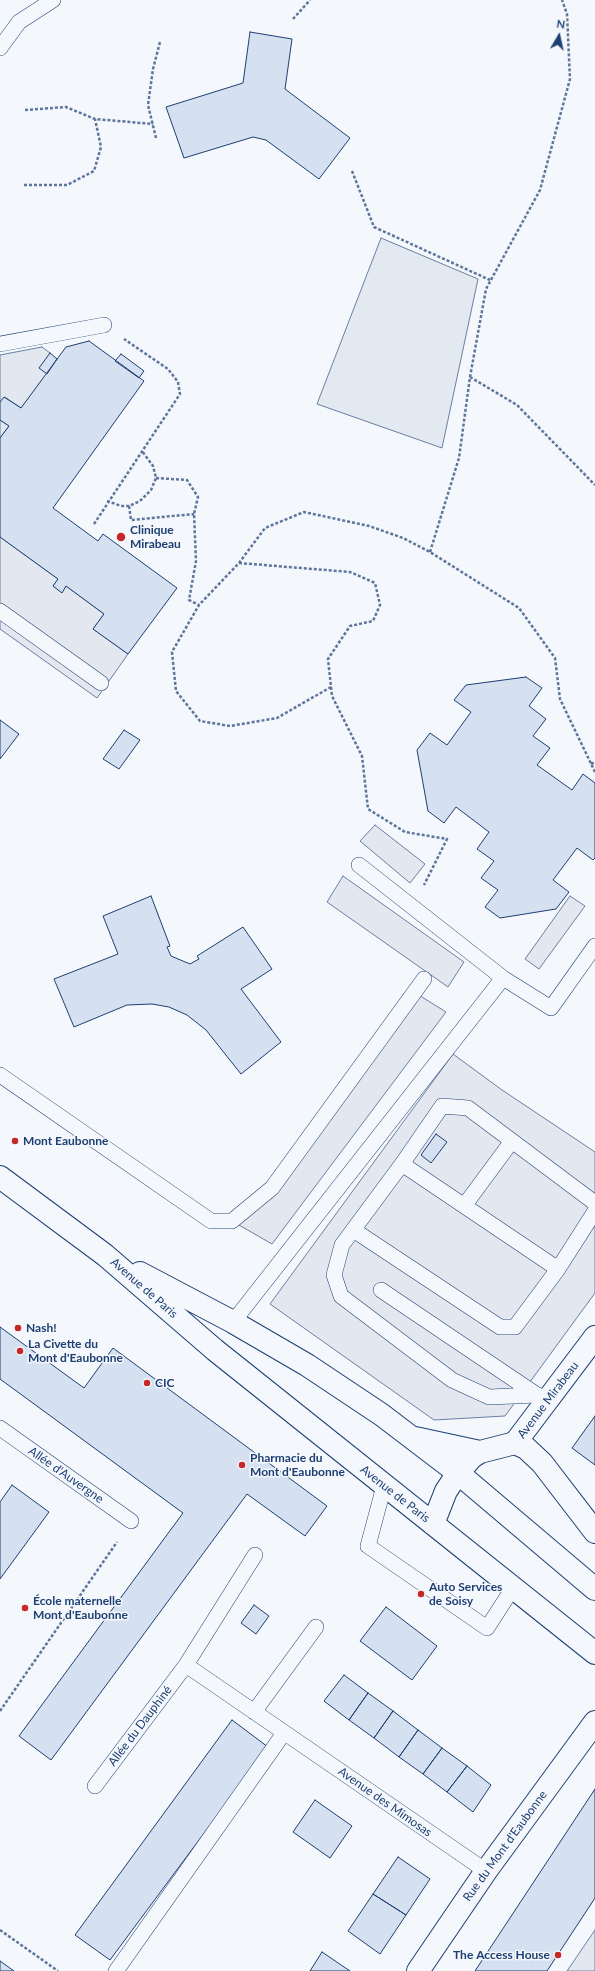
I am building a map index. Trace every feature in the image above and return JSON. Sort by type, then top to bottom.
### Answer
[{"type":"main road","name":"Avenue de Paris","points":[[0,1177],[105,1255],[215,1350],[595,1653]]},
{"type":"main road","name":"Avenue de Paris","points":[[105,1255],[233,1322],[307,1366],[382,1415],[458,1473],[595,1589]]},
{"type":"main road","name":"Avenue Mirabeau","points":[[515,1443],[543,1399],[595,1337]]},
{"type":"main road","points":[[409,1437],[480,1452]]},
{"type":"main road","points":[[433,1524],[446,1491],[458,1473],[472,1457],[480,1452],[515,1443],[526,1448],[542,1462],[595,1532]]},
{"type":"main road","name":"Rue du Mont d'Eaubonne","points":[[418,1971],[486,1871],[594,1726]]},
{"type":"lane","points":[[0,48],[19,22],[53,0]]},
{"type":"lane","points":[[0,344],[104,325]]},
{"type":"lane","points":[[0,611],[101,683]]},
{"type":"lane","points":[[359,865],[503,978],[550,1008],[595,946]]},
{"type":"lane","points":[[233,1322],[503,978]]},
{"type":"lane","points":[[0,1075],[211,1221],[232,1221],[272,1188],[424,979]]},
{"type":"lane","points":[[543,1399],[489,1397],[452,1380],[341,1296],[334,1276],[342,1246],[355,1230],[442,1106],[468,1108],[595,1203]]},
{"type":"lane","points":[[464,1206],[512,1141]]},
{"type":"lane","points":[[402,1164],[558,1269]]},
{"type":"lane","points":[[355,1230],[500,1328],[515,1327],[558,1269],[595,1210]]},
{"type":"lane","points":[[381,1290],[543,1399]]},
{"type":"lane","name":"Allée d'Auvergne","points":[[0,1428],[131,1521]]},
{"type":"lane","points":[[384,1486],[368,1546],[487,1628],[513,1588]]},
{"type":"lane","name":"Allée du Dauphiné","points":[[95,1786],[186,1665],[255,1555]]},
{"type":"lane","points":[[254,1712],[316,1627]]},
{"type":"lane","points":[[116,1971],[284,1732],[186,1665]]},
{"type":"lane","name":"Avenue des Mimosas","points":[[284,1732],[486,1871]]},
{"type":"path","points":[[293,19],[310,0]]},
{"type":"path","points":[[430,552],[459,458],[470,377],[486,289],[540,190],[570,79],[567,14],[562,0]]},
{"type":"path","points":[[156,138],[148,105],[153,69],[160,42]]},
{"type":"path","points":[[25,110],[66,107],[95,119],[153,124]]},
{"type":"path","points":[[24,185],[67,185],[94,171],[101,147],[95,119]]},
{"type":"path","points":[[352,171],[374,227],[490,280]]},
{"type":"path","points":[[94,524],[107,501],[180,394],[178,382],[168,369],[104,325]]},
{"type":"path","points":[[470,377],[517,405],[595,486]]},
{"type":"path","points":[[107,501],[121,506],[129,506],[140,501],[151,490],[156,478],[153,466],[142,451]]},
{"type":"path","points":[[156,478],[188,480],[198,497],[194,514],[196,561],[189,600],[200,604]]},
{"type":"path","points":[[129,506],[131,520],[194,514]]},
{"type":"path","points":[[331,687],[277,718],[230,726],[200,721],[176,691],[172,652],[200,604],[239,563],[265,528],[304,512],[369,526],[403,538],[430,552],[519,608],[555,658],[560,699],[595,772]]},
{"type":"path","points":[[239,563],[350,572],[375,582],[380,605],[373,621],[350,626],[328,659],[332,696],[362,756],[368,809],[405,832],[447,839],[412,906]]},
{"type":"path","points":[[591,764],[595,762]]},
{"type":"path","points":[[0,1711],[131,1521]]},
{"type":"path","points":[[0,1930],[58,1971]]},
{"type":"shaded area","points":[[381,238],[478,279],[442,448],[317,404]]},
{"type":"shaded area","points":[[42,347],[50,353],[47,374],[21,408],[5,397],[0,402],[0,355]]},
{"type":"shaded area","points":[[0,420],[9,426],[0,438]]},
{"type":"shaded area","points":[[0,537],[58,579],[53,586],[62,592],[66,586],[104,614],[93,629],[128,654],[97,698],[0,629]]},
{"type":"shaded area","points":[[375,825],[425,864],[410,883],[360,841]]},
{"type":"shaded area","points":[[343,876],[464,962],[448,987],[327,902]]},
{"type":"shaded area","points":[[570,896],[585,906],[539,969],[525,959]]},
{"type":"shaded area","points":[[414,992],[446,1012],[272,1244],[232,1221],[272,1188]]},
{"type":"shaded area","points":[[453,1054],[502,1090],[595,1152],[595,1293],[505,1416],[434,1420],[270,1304]]},
{"type":"shaded area","points":[[595,1930],[595,1971],[567,1971]]},
{"type":"building","points":[[250,32],[292,39],[285,89],[350,138],[319,179],[266,140],[253,137],[184,158],[166,107],[243,83]]},
{"type":"building","points":[[89,341],[144,381],[53,508],[98,541],[103,534],[177,588],[128,654],[93,629],[104,614],[66,586],[62,593],[53,586],[58,579],[0,537],[0,438],[9,426],[0,420],[0,402],[4,397],[21,408],[66,347]]},
{"type":"building","points":[[50,353],[57,359],[47,374],[39,368]]},
{"type":"building","points":[[121,354],[144,371],[139,378],[115,361]]},
{"type":"building","points":[[526,677],[542,688],[529,706],[546,719],[533,736],[550,748],[537,765],[572,790],[583,774],[595,783],[595,858],[593,860],[577,848],[553,880],[569,892],[556,909],[500,918],[485,907],[498,890],[481,878],[494,861],[477,849],[489,832],[456,807],[444,823],[428,811],[417,750],[430,733],[447,745],[471,712],[454,700],[466,685]]},
{"type":"building","points":[[0,720],[19,734],[0,759]]},
{"type":"building","points":[[124,730],[140,740],[119,769],[103,759]]},
{"type":"building","points":[[151,896],[170,946],[167,947],[171,956],[190,964],[199,959],[197,956],[243,927],[272,969],[241,989],[281,1042],[241,1074],[206,1030],[187,1015],[169,1007],[152,1004],[127,1005],[74,1027],[54,979],[118,954],[103,916]]},
{"type":"building","points":[[436,1134],[447,1142],[431,1163],[421,1155]]},
{"type":"building","points":[[0,1327],[84,1388],[113,1348],[327,1506],[305,1536],[247,1494],[51,1760],[19,1736],[183,1513],[0,1379]]},
{"type":"building","points":[[595,1416],[595,1465],[572,1448]]},
{"type":"building","points":[[12,1485],[49,1512],[0,1579],[0,1502]]},
{"type":"building","points":[[254,1605],[269,1616],[256,1634],[241,1623]]},
{"type":"building","points":[[386,1607],[437,1646],[412,1680],[360,1641]]},
{"type":"building","points":[[344,1675],[368,1693],[349,1720],[324,1701]]},
{"type":"building","points":[[368,1693],[393,1711],[374,1738],[349,1720]]},
{"type":"building","points":[[393,1711],[418,1730],[399,1757],[374,1738]]},
{"type":"building","points":[[232,1720],[268,1747],[110,1960],[75,1935]]},
{"type":"building","points":[[418,1730],[442,1748],[423,1774],[399,1757]]},
{"type":"building","points":[[442,1748],[467,1766],[447,1792],[423,1774]]},
{"type":"building","points":[[467,1766],[491,1785],[473,1812],[447,1792]]},
{"type":"building","points":[[595,1789],[595,1898],[547,1971],[475,1971]]},
{"type":"building","points":[[315,1800],[352,1826],[330,1858],[293,1832]]},
{"type":"building","points":[[398,1857],[430,1879],[406,1915],[373,1894]]},
{"type":"building","points":[[373,1894],[406,1915],[380,1954],[348,1931]]},
{"type":"building","points":[[322,1952],[350,1971],[310,1971]]},
{"type":"building","points":[[0,1961],[14,1971],[0,1971]]},
{"type":"place","name":"Clinique Mirabeau","points":[[121,537]]},
{"type":"place","name":"Mont Eaubonne","points":[[15,1141]]},
{"type":"place","name":"Nash!","points":[[18,1328]]},
{"type":"place","name":"La Civette du Mont d'Eaubonne","points":[[20,1351]]},
{"type":"place","name":"CIC","points":[[147,1383]]},
{"type":"place","name":"Pharmacie du Mont d'Eaubonne","points":[[242,1465]]},
{"type":"place","name":"Auto Services de Soisy","points":[[421,1594]]},
{"type":"place","name":"École maternelle Mont d'Eaubonne","points":[[25,1608]]},
{"type":"place","name":"The Access House","points":[[558,1955]]}]
